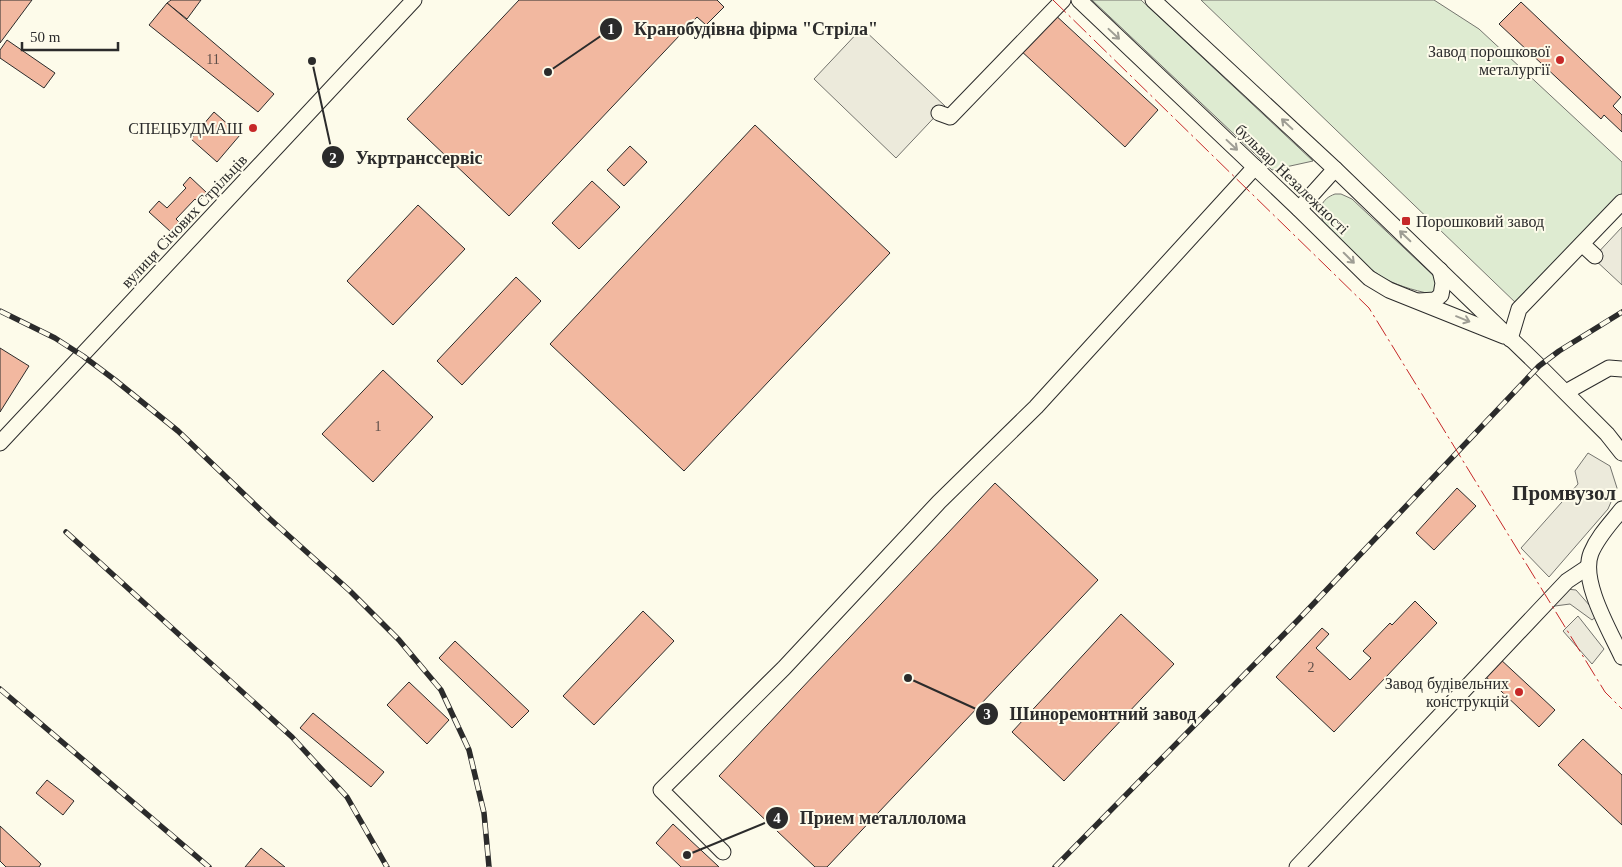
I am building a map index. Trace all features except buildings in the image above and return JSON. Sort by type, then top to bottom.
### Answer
[{"type":"street","name":"вулиця Січових Стрільців","points":[[0,444],[414,0]]},
{"type":"street","points":[[939,113],[950,117],[1062,0]]},
{"type":"street","name":"бульвар Незалежності","points":[[1079,0],[1369,278],[1389,290],[1510,338]]},
{"type":"street","name":"бульвар Незалежності","points":[[1155,0],[1440,270],[1566,392],[1608,434],[1621,450]]},
{"type":"street","points":[[723,852],[661,790],[784,668],[939,502],[1036,407],[1255,167]]},
{"type":"street","points":[[1299,209],[1335,169]]},
{"type":"street","points":[[1510,338],[1519,309],[1622,202]]},
{"type":"street","points":[[1582,244],[1595,256]]},
{"type":"street","points":[[1417,301],[1435,300],[1441,295],[1443,283],[1440,270]]},
{"type":"street","points":[[1566,392],[1609,368],[1622,369]]},
{"type":"street","points":[[1622,509],[1596,542],[1590,555],[1588,567],[1590,586],[1622,657]]},
{"type":"street","points":[[1297,867],[1567,581],[1588,567]]},
{"type":"green space","points":[[1092,0],[1141,0],[1313,161],[1272,170]]},
{"type":"green space","points":[[1201,0],[1434,0],[1479,29],[1622,162],[1622,200],[1518,305]]},
{"type":"green space","points":[[1335,194],[1341,194],[1352,199],[1438,280],[1437,291],[1431,294],[1385,279],[1357,257],[1324,223],[1322,218],[1321,209],[1324,202]]},
{"type":"shaded area","points":[[862,28],[945,106],[896,158],[814,79]]},
{"type":"shaded area","points":[[1622,227],[1622,285],[1593,258]]},
{"type":"shaded area","points":[[1588,453],[1610,466],[1617,488],[1608,509],[1549,577],[1521,548],[1578,484],[1575,471]]},
{"type":"shaded area","points":[[1566,589],[1576,590],[1598,615],[1592,620],[1570,604],[1555,606],[1543,613]]},
{"type":"shaded area","points":[[1578,616],[1604,649],[1592,664],[1563,631]]},
{"type":"railway","points":[[0,311],[55,338],[83,356],[178,431],[270,519],[350,591],[399,640],[441,690],[469,750],[484,813],[489,867]]},
{"type":"railway","points":[[1055,867],[1299,619],[1539,366],[1559,351],[1622,312]]},
{"type":"railway","points":[[66,532],[292,737],[347,797],[387,867]]},
{"type":"railway","points":[[0,689],[209,867]]},
{"type":"power","points":[[1053,0],[1369,308],[1605,692],[1622,709]]},
{"type":"place","name":"Завод порошкової металургії","points":[[1560,60]]},
{"type":"place","name":"Укртранссервіс","points":[[312,61]]},
{"type":"place","name":"Кранобудівна фірма \"Стріла\"","points":[[548,72]]},
{"type":"place","name":"СПЕЦБУДМАШ","points":[[253,128]]},
{"type":"place","name":"Порошковий завод","points":[[1406,221]]},
{"type":"place","name":"Шиноремонтний завод","points":[[908,678]]},
{"type":"place","name":"Завод будівельних конструкцій","points":[[1519,692]]},
{"type":"place","name":"Прием металлолома","points":[[687,855]]},
{"type":"district","name":"Промвузол","points":[[1564,493]]}]
